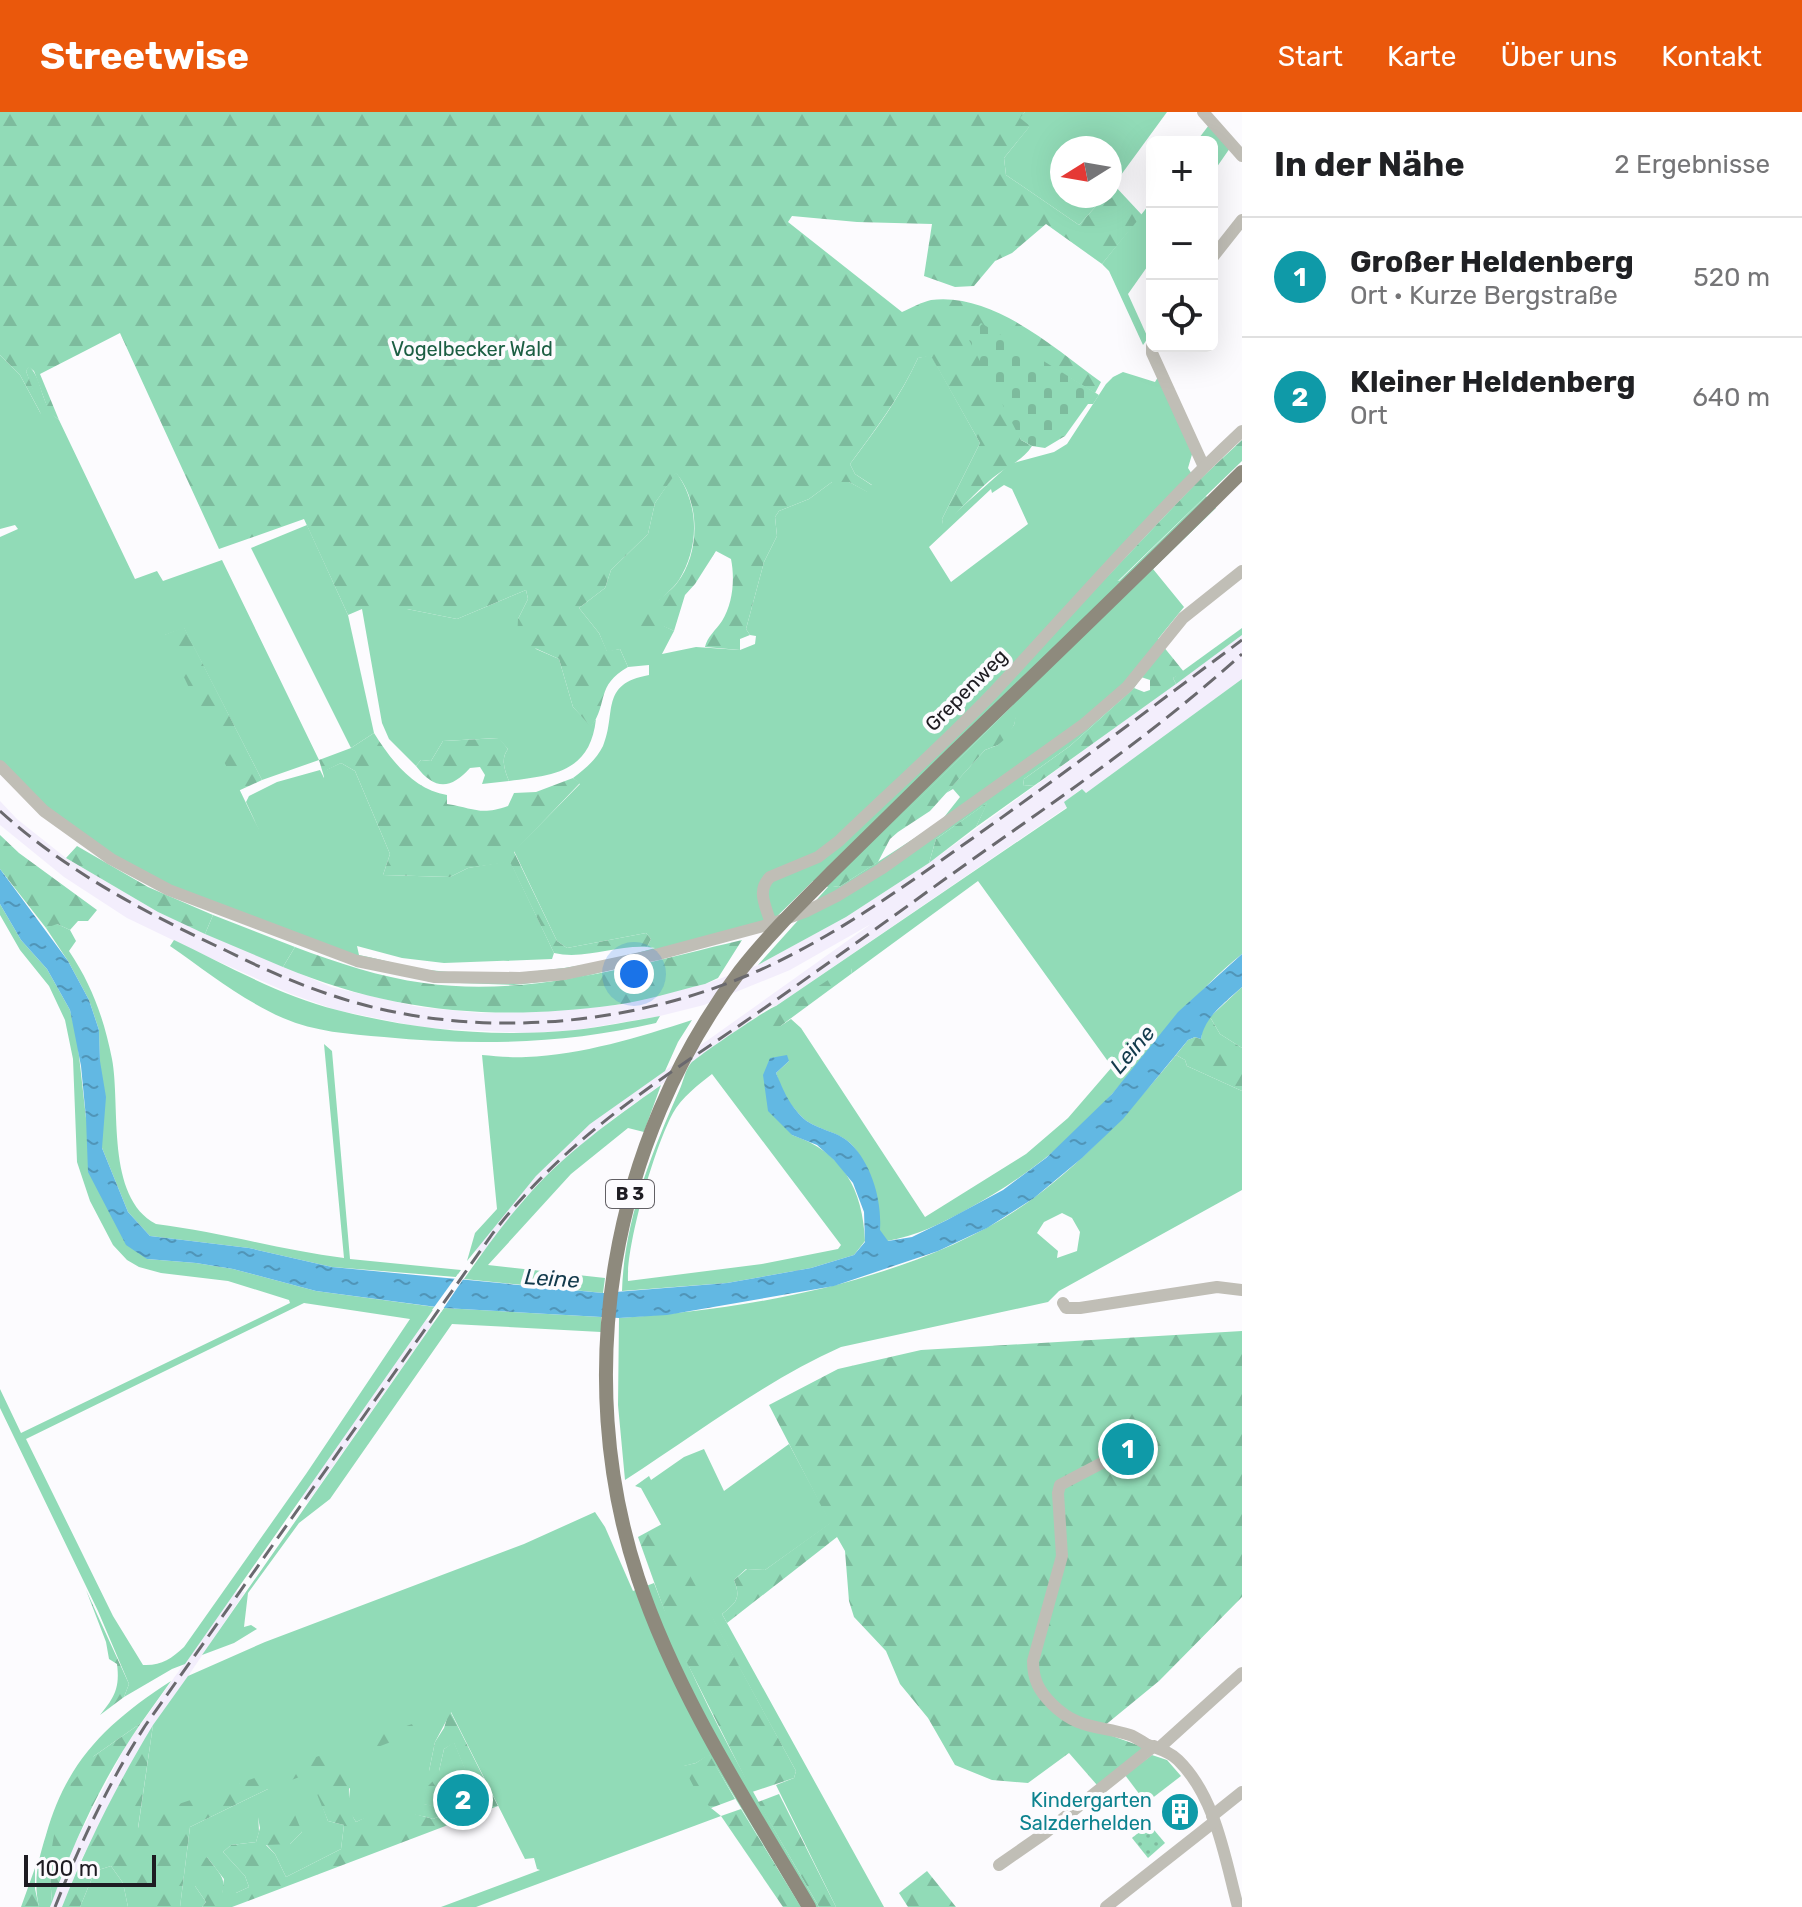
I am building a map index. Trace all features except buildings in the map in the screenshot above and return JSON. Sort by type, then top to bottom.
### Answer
[{"type":"main road","name":"B 3","points":[[809,1907],[740,1790],[686,1689],[639,1581],[623,1525],[612,1468],[606,1381],[612,1281],[629,1198],[662,1105],[711,1013],[759,948],[1242,472]]},
{"type":"street","points":[[1203,112],[1242,156]]},
{"type":"street","points":[[1218,250],[1242,220]]},
{"type":"street","points":[[1152,352],[1204,467]]},
{"type":"street","name":"Grepenweg","points":[[771,924],[761,894],[764,882],[818,857],[839,841],[990,695],[1204,467],[1242,431]]},
{"type":"street","points":[[0,766],[44,811],[111,859],[169,890],[357,961],[435,977],[520,978],[565,974],[659,954],[771,924],[821,904],[881,869],[1083,725],[1137,675],[1183,618],[1242,571]]},
{"type":"street","points":[[1063,1303],[1066,1308],[1080,1308],[1217,1287],[1242,1290]]},
{"type":"street","points":[[1119,1454],[1060,1485],[1062,1556],[1033,1661],[1033,1678],[1043,1695],[1065,1717],[1089,1727],[1132,1735],[1180,1762],[1197,1785],[1213,1819],[1238,1907]]},
{"type":"street","points":[[999,1865],[1157,1747],[1242,1673]]},
{"type":"street","points":[[1106,1907],[1242,1792]]},
{"type":"shaded area","points":[[1242,635],[1242,679],[1086,793],[1081,789],[1065,802],[1067,807],[776,1006],[770,1007],[614,1118],[525,1198],[482,1254],[474,1250],[500,1218],[536,1176],[590,1124],[871,924],[790,970],[704,1005],[660,1016],[577,1030],[528,1033],[425,1028],[336,1010],[291,994],[206,956],[127,918],[64,877],[0,825],[0,801],[17,819],[66,858],[158,912],[331,987],[419,1007],[481,1013],[617,1005],[705,984],[758,965],[846,917],[929,863]]},
{"type":"shaded area","points":[[426,1320],[434,1322],[308,1502],[301,1497]]},
{"type":"shaded area","points":[[236,1591],[245,1592],[138,1750],[80,1862],[62,1907],[50,1907],[69,1855],[126,1745]]},
{"type":"green space","name":"Vogelbecker Wald","points":[[0,112],[1025,112],[1020,118],[1030,126],[1004,158],[1006,175],[1079,225],[1094,208],[1122,208],[1122,194],[1142,215],[1102,264],[1046,224],[1012,253],[995,261],[974,286],[955,287],[924,276],[932,224],[792,216],[788,222],[902,312],[931,300],[954,300],[1000,313],[1043,339],[1101,382],[1095,393],[980,324],[1021,440],[1032,446],[943,525],[942,519],[980,443],[931,356],[918,358],[896,399],[850,464],[855,474],[873,486],[868,488],[869,493],[849,482],[832,482],[809,499],[779,511],[775,517],[777,536],[764,562],[746,629],[750,635],[740,639],[740,650],[705,647],[726,614],[732,591],[731,559],[716,551],[685,595],[674,631],[663,626],[652,636],[638,630],[652,607],[672,589],[685,571],[694,542],[690,498],[676,473],[655,503],[648,534],[611,570],[605,588],[579,608],[599,633],[607,651],[620,649],[628,667],[611,681],[591,727],[573,707],[559,659],[517,640],[518,619],[528,599],[526,590],[457,619],[407,609],[362,609],[348,615],[304,519],[219,549],[120,333],[40,374],[59,420],[49,412],[34,371],[29,367],[26,371],[46,423],[20,375],[0,355]]},
{"type":"green space","points":[[1025,112],[1167,112],[1149,136],[1146,136],[1146,141],[1122,174],[1122,136],[1050,136],[1050,205],[1006,175],[1004,158],[1029,127],[1019,118]]},
{"type":"green space","points":[[1209,125],[1230,148],[1218,165],[1218,136],[1201,136]]},
{"type":"green space","points":[[1054,208],[1094,208],[1079,225]]},
{"type":"green space","points":[[1146,209],[1146,268],[1128,294],[1146,334],[1143,345],[1109,271],[1102,264]]},
{"type":"green space","points":[[981,323],[1099,395],[1093,404],[1088,404],[1065,436],[1045,448],[1021,440],[968,338]]},
{"type":"green space","points":[[0,355],[20,375],[41,414],[26,371],[29,366],[34,372],[48,407],[59,420],[135,579],[157,571],[163,581],[222,560],[319,760],[262,780],[184,628],[165,635],[260,832],[246,802],[249,796],[277,782],[320,770],[324,778],[326,770],[341,763],[355,771],[390,854],[383,875],[450,877],[468,868],[510,861],[554,953],[552,959],[444,963],[402,958],[357,946],[359,955],[409,966],[493,974],[575,966],[655,948],[647,947],[651,939],[646,933],[567,948],[557,941],[514,851],[580,784],[573,778],[590,764],[603,746],[616,693],[633,679],[649,675],[649,665],[628,667],[620,649],[607,652],[599,633],[579,608],[605,588],[611,570],[648,534],[655,503],[676,472],[684,484],[693,511],[693,539],[691,553],[679,580],[652,607],[662,625],[674,631],[662,654],[696,647],[740,650],[755,644],[756,636],[750,635],[746,629],[764,562],[777,536],[775,517],[779,511],[809,499],[832,482],[849,482],[868,492],[868,487],[872,485],[855,474],[850,464],[896,400],[918,358],[931,355],[980,443],[942,519],[943,524],[1010,464],[1054,452],[1067,444],[1106,384],[1123,372],[1155,382],[1158,377],[1193,451],[1188,468],[1197,482],[1108,576],[1119,581],[1206,496],[1216,508],[1153,569],[1184,607],[1158,639],[1163,646],[1134,688],[1070,746],[1024,779],[1023,786],[1035,785],[976,827],[987,803],[936,839],[929,863],[846,917],[758,965],[828,887],[813,881],[761,932],[578,978],[514,985],[430,982],[171,896],[0,774],[0,537],[18,529],[15,525],[0,529]],"holes":[[[1004,485],[1012,489],[1028,524],[951,582],[929,547],[991,489],[992,493]],[[1013,705],[1016,714],[1014,725],[998,745],[985,750],[946,793],[953,789],[960,797],[941,821],[839,887],[833,886]]]},
{"type":"green space","points":[[1242,440],[1242,461],[1118,581],[1107,577],[1197,482]]},
{"type":"green space","points":[[307,525],[348,615],[374,733],[351,748],[251,548]]},
{"type":"green space","points":[[526,590],[528,599],[518,619],[536,649],[559,659],[573,707],[591,726],[596,719],[586,750],[568,768],[509,781],[504,761],[508,749],[498,738],[443,741],[431,761],[421,760],[416,766],[389,739],[382,723],[362,609],[407,609],[457,619]]},
{"type":"green space","points":[[184,627],[262,780],[238,791],[164,635]]},
{"type":"green space","points":[[1242,628],[1242,635],[1176,684],[1173,678]]},
{"type":"green space","points":[[1163,646],[1184,672],[1173,678],[1176,684],[1035,785],[1023,786],[1024,779],[1070,746],[1134,688],[1144,692],[1150,690],[1150,680],[1141,677]]},
{"type":"green space","points":[[1242,679],[1242,954],[1200,992],[1088,1120],[1030,1170],[999,1191],[937,1225],[887,1241],[879,1230],[878,1209],[863,1160],[850,1143],[806,1121],[799,1114],[783,1095],[776,1073],[789,1061],[770,1058],[792,1135],[825,1152],[847,1175],[860,1205],[865,1241],[854,1255],[811,1268],[727,1283],[622,1291],[628,1240],[641,1189],[691,1063],[1067,808],[1064,802],[1082,789],[1086,793]],"holes":[[[978,881],[1112,1067],[1068,1118],[1026,1154],[925,1217],[801,1028],[791,1019],[779,1027],[852,968],[851,974]],[[712,1074],[841,1245],[838,1249],[762,1264],[628,1281],[637,1220],[666,1128],[681,1102]]]},
{"type":"green space","points":[[1013,705],[1019,706],[1007,737],[985,750],[930,811],[890,839],[878,862],[839,887],[832,886]]},
{"type":"green space","points":[[374,733],[404,772],[424,787],[447,795],[447,804],[490,810],[508,806],[514,793],[536,792],[573,778],[580,783],[514,852],[557,941],[567,948],[646,933],[651,939],[647,947],[577,955],[554,953],[510,862],[468,868],[450,877],[383,875],[390,854],[355,771],[341,763],[327,770],[325,780],[319,760],[351,748]]},
{"type":"green space","points":[[499,738],[508,749],[504,761],[509,781],[482,784],[485,775],[480,767],[470,768],[450,783],[436,783],[416,766],[421,760],[431,761],[443,741]]},
{"type":"green space","points":[[988,802],[976,827],[929,863],[936,839]]},
{"type":"green space","points":[[0,835],[19,853],[97,910],[88,921],[78,921],[70,930],[57,924],[46,928],[0,869]]},
{"type":"green space","points":[[77,846],[148,887],[213,915],[205,934],[158,912],[66,858]]},
{"type":"green space","points":[[0,904],[21,940],[47,969],[70,1010],[77,1038],[86,1118],[147,1259],[233,1269],[316,1291],[435,1307],[185,1664],[124,1697],[129,1684],[98,1611],[0,1408],[0,1389],[21,1433],[290,1303],[289,1300],[228,1281],[161,1273],[139,1267],[127,1260],[113,1245],[90,1201],[77,1162],[73,1059],[65,1020],[49,986],[20,950],[0,915]],"holes":[[[304,1303],[410,1319],[184,1647],[165,1661],[143,1665],[113,1616],[26,1439]]]},
{"type":"green space","points":[[213,915],[295,947],[283,967],[205,934]]},
{"type":"green space","points":[[55,923],[70,930],[76,941],[69,951],[91,990],[105,1030],[112,1059],[122,1173],[129,1194],[140,1211],[156,1224],[344,1258],[324,1044],[332,1051],[350,1259],[461,1270],[456,1277],[332,1267],[249,1248],[150,1236],[128,1212],[102,1148],[99,1030],[89,1000],[46,928]]},
{"type":"green space","points":[[174,940],[295,997],[396,1023],[515,1033],[575,1030],[660,1016],[656,1023],[622,1030],[521,1041],[453,1042],[332,1032],[295,1023],[253,1003],[170,946]]},
{"type":"green space","points":[[742,940],[718,978],[705,984],[626,1003],[571,1010],[487,1012],[405,1003],[365,995],[283,967],[295,947],[359,969],[407,980],[464,986],[504,986],[584,976]]},
{"type":"green space","points":[[848,967],[852,968],[851,974],[779,1027],[769,1026],[768,1019]]},
{"type":"green space","points":[[1242,987],[1242,1048],[1220,1034],[1210,1017]]},
{"type":"green space","points":[[1210,1017],[1220,1034],[1242,1048],[1242,1091],[1187,1066],[1185,1060],[1176,1055],[1188,1040],[1195,1037],[1201,1039],[1203,1026]]},
{"type":"green space","points":[[692,1020],[665,1071],[590,1124],[536,1176],[467,1261],[475,1233],[497,1209],[482,1055],[520,1057],[568,1053],[631,1039]]},
{"type":"green space","points":[[1176,1055],[1185,1060],[1187,1066],[1242,1091],[1242,1190],[1059,1291],[1048,1302],[841,1347],[758,1392],[625,1480],[618,1405],[619,1318],[780,1298],[891,1269],[943,1249],[992,1225],[1055,1182],[1110,1130]],"holes":[[[1062,1213],[1072,1218],[1080,1232],[1077,1251],[1057,1258],[1058,1251],[1037,1233],[1044,1222]]]},
{"type":"green space","points":[[661,1085],[644,1132],[628,1128],[571,1174],[488,1265],[605,1278],[603,1293],[464,1279],[508,1219],[555,1168],[607,1124]]},
{"type":"green space","points":[[444,1308],[601,1317],[601,1332],[452,1324],[330,1499],[299,1523],[248,1593],[244,1627],[251,1625],[257,1629],[234,1643],[202,1655]]},
{"type":"green space","points":[[1242,1331],[1242,1597],[1159,1681],[1098,1731],[1146,1748],[1097,1785],[1069,1753],[1028,1783],[992,1780],[955,1765],[928,1718],[900,1684],[886,1651],[854,1617],[849,1601],[845,1551],[837,1537],[727,1623],[722,1614],[736,1599],[734,1580],[747,1569],[765,1570],[830,1523],[769,1405],[838,1369],[921,1350]]},
{"type":"green space","points":[[789,1444],[831,1523],[765,1570],[746,1569],[734,1580],[736,1599],[722,1614],[884,1907],[836,1907],[776,1785],[794,1778],[796,1771],[641,1488],[635,1486],[649,1476],[651,1480],[684,1457],[704,1449],[724,1491]]},
{"type":"green space","points":[[595,1512],[605,1527],[633,1591],[654,1583],[709,1708],[819,1907],[801,1907],[709,1755],[684,1766],[711,1808],[721,1816],[476,1907],[441,1907],[540,1870],[534,1858],[525,1859],[451,1712],[435,1742],[429,1771],[439,1771],[444,1749],[454,1742],[474,1790],[448,1778],[424,1804],[454,1810],[433,1819],[394,1813],[356,1822],[348,1809],[350,1788],[322,1805],[328,1821],[344,1825],[341,1849],[286,1877],[275,1854],[266,1844],[290,1844],[302,1832],[258,1812],[256,1842],[231,1845],[223,1852],[245,1876],[249,1887],[236,1893],[222,1893],[224,1879],[207,1857],[195,1886],[206,1902],[202,1907],[180,1907],[190,1827],[268,1789],[260,1779],[239,1784],[138,1829],[153,1725],[188,1676],[265,1642],[524,1544]]},
{"type":"green space","points":[[662,1524],[796,1771],[794,1778],[752,1792],[673,1635],[638,1537]]},
{"type":"green space","points":[[86,1590],[129,1684],[124,1697],[100,1715],[115,1691],[117,1664],[109,1659],[106,1642]]},
{"type":"green space","points":[[171,1681],[141,1723],[94,1756],[49,1864],[52,1902],[50,1907],[39,1907],[36,1879],[46,1835],[55,1809],[78,1764],[109,1728]]},
{"type":"green space","points":[[450,1711],[498,1806],[232,1907],[202,1907],[206,1902],[195,1886],[194,1865],[207,1857],[222,1878],[222,1893],[236,1893],[249,1887],[245,1876],[223,1852],[231,1845],[256,1842],[260,1828],[257,1812],[272,1808],[295,1815],[302,1832],[290,1844],[266,1845],[275,1854],[286,1877],[341,1849],[344,1825],[328,1821],[312,1782],[338,1768],[348,1769],[349,1803],[356,1822],[372,1814],[397,1809],[433,1819],[452,1811],[423,1804],[419,1795],[433,1781],[448,1778],[473,1789],[454,1743],[444,1749],[439,1771],[429,1771],[435,1742],[449,1712],[417,1732],[268,1789],[190,1827],[180,1907],[128,1907],[123,1883],[111,1866],[95,1871],[80,1907],[62,1907],[104,1814],[153,1725],[138,1828],[173,1806]]},
{"type":"green space","points":[[141,1723],[114,1765],[91,1810],[52,1902],[49,1864],[54,1835],[71,1784],[94,1756]]},
{"type":"green space","points":[[709,1754],[735,1799],[711,1808],[698,1795],[683,1766],[696,1763]]},
{"type":"green space","points":[[1152,1755],[1167,1760],[1181,1776],[1146,1803],[1125,1775]]},
{"type":"green space","points":[[779,1794],[836,1907],[819,1907],[758,1802]]},
{"type":"green space","points":[[741,1809],[801,1907],[783,1907],[721,1816]]},
{"type":"green space","points":[[1149,1824],[1165,1843],[1148,1858],[1132,1838]]},
{"type":"green space","points":[[111,1866],[123,1883],[128,1907],[80,1907],[95,1871]]},
{"type":"green space","points":[[35,1868],[39,1907],[21,1907]]},
{"type":"green space","points":[[927,1871],[956,1907],[908,1907],[899,1893]]},
{"type":"water","points":[[0,869],[68,961],[89,1000],[99,1030],[106,1097],[102,1148],[128,1212],[150,1236],[249,1248],[332,1267],[603,1293],[727,1283],[811,1268],[854,1255],[865,1242],[864,1212],[853,1183],[817,1145],[792,1135],[768,1111],[763,1075],[770,1058],[787,1055],[789,1061],[776,1073],[789,1101],[801,1116],[845,1139],[864,1161],[877,1195],[880,1230],[888,1241],[912,1237],[947,1220],[1003,1190],[1046,1158],[1112,1094],[1178,1012],[1242,954],[1242,987],[1211,1017],[1201,1039],[1195,1037],[1188,1040],[1123,1119],[1082,1158],[1034,1198],[987,1228],[938,1251],[834,1286],[667,1315],[619,1318],[444,1308],[316,1291],[233,1269],[147,1259],[126,1245],[88,1172],[81,1066],[70,1010],[47,969],[21,940],[0,904]]},
{"type":"pier","points":[[458,1274],[466,1275],[441,1312],[432,1310]]},
{"type":"railway","points":[[0,811],[52,853],[108,890],[197,937],[331,995],[382,1009],[487,1023],[594,1017],[646,1008],[697,994],[746,976],[808,946],[896,892],[1242,640]]},
{"type":"railway","points":[[55,1907],[96,1815],[145,1726],[493,1233],[523,1197],[554,1165],[620,1109],[1083,781],[1148,733],[1242,654]]},
{"type":"place","name":"Großer Heldenberg","points":[[1128,1449]]},
{"type":"place","name":"Kleiner Heldenberg","points":[[463,1800]]},
{"type":"place","name":"Kindergarten Salzderhelden","points":[[1180,1812]]},
{"type":"water label","name":"Leine","points":[[1132,1049]]},
{"type":"water label","name":"Leine","points":[[552,1278]]}]
